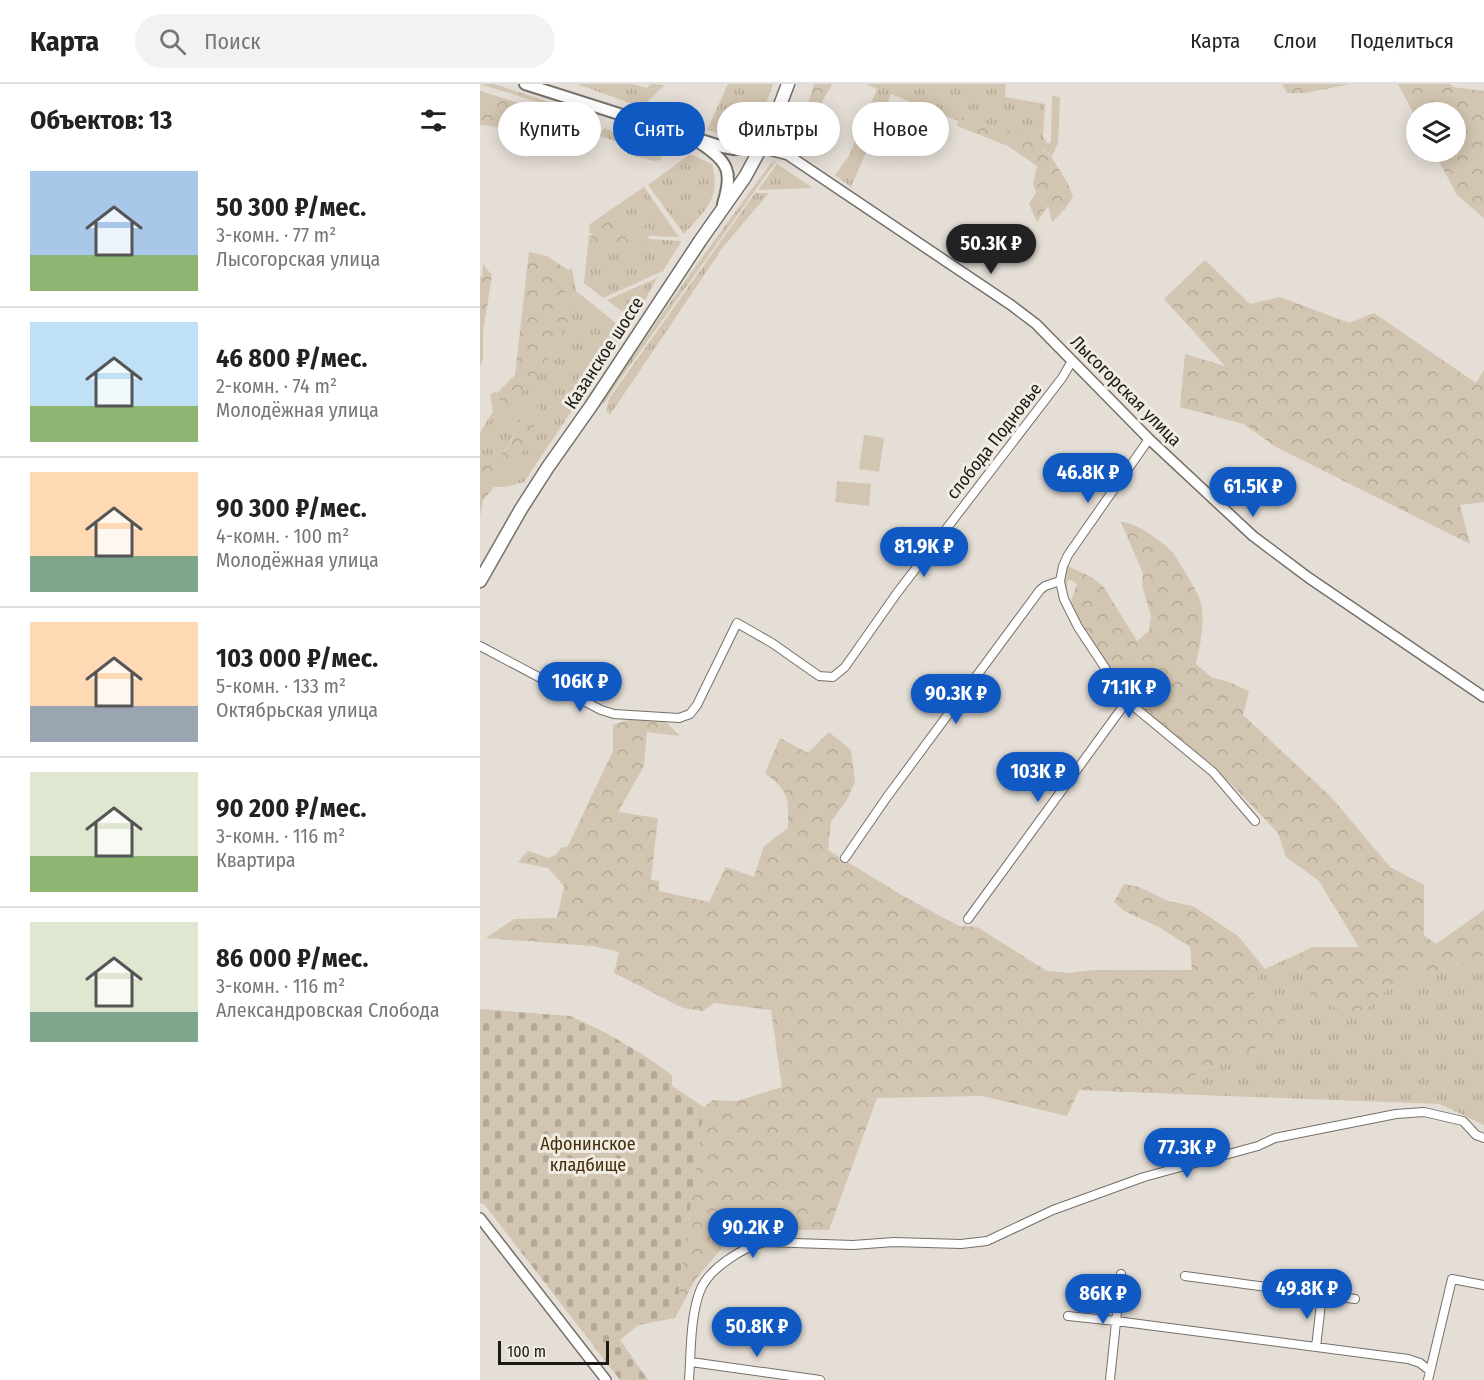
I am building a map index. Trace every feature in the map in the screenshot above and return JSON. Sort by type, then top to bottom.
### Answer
[{"type":"main road","points":[[525,84],[613,112]]},
{"type":"main road","name":"Казанское шоссе","points":[[782,102],[788,84]]},
{"type":"main road","points":[[705,148],[723,162],[729,173],[729,185],[722,211]]},
{"type":"main road","name":"Казанское шоссе","points":[[480,581],[548,467],[757,156]]},
{"type":"street","name":"Лысогорская улица","points":[[789,156],[1036,324],[1149,439],[1253,536],[1309,578],[1484,697]]},
{"type":"street","name":"слобода Подновье","points":[[480,646],[601,710],[627,715],[679,718],[690,714],[697,705],[737,623],[764,637],[819,676],[829,678],[838,675],[897,593],[1062,378],[1072,361]]},
{"type":"street","points":[[1149,439],[1068,555],[1060,581],[1068,609],[1127,700],[1213,772],[1255,821]]},
{"type":"street","points":[[845,858],[887,797],[1040,590],[1060,581]]},
{"type":"street","points":[[968,919],[1127,700]]},
{"type":"street","points":[[689,1380],[695,1310],[700,1291],[705,1282],[729,1258],[752,1245],[765,1242],[961,1244],[987,1241],[1053,1210],[1144,1177],[1258,1146],[1275,1138],[1396,1114],[1424,1112],[1463,1121],[1476,1135],[1484,1138]]},
{"type":"street","points":[[480,1218],[606,1380]]},
{"type":"street","points":[[1110,1380],[1121,1274]]},
{"type":"street","points":[[1185,1275],[1355,1299]]},
{"type":"street","points":[[1429,1376],[1452,1279],[1484,1285]]},
{"type":"street","points":[[1316,1347],[1322,1295]]},
{"type":"street","points":[[1068,1316],[1408,1359],[1420,1363],[1429,1376]]},
{"type":"street","points":[[691,1362],[820,1380]]},
{"type":"green space","points":[[480,84],[494,84],[549,102],[537,102]]},
{"type":"green space","points":[[577,84],[633,84],[647,88],[651,84],[665,85],[646,102],[627,102]]},
{"type":"green space","points":[[728,84],[773,84],[766,102],[720,102]]},
{"type":"green space","points":[[814,84],[832,84],[822,102],[809,102]]},
{"type":"green space","points":[[866,84],[1006,84],[1005,97],[1045,104],[1043,137],[1048,144],[1051,142],[1052,96],[1060,97],[1058,143],[1052,156],[1044,150],[988,133],[949,117],[949,102],[911,102],[891,94],[888,102],[872,102],[877,89]]},
{"type":"green space","points":[[1282,84],[1350,84],[1305,93],[1287,93]]},
{"type":"green space","points":[[1398,84],[1450,84],[1453,87],[1484,91],[1484,218],[1457,195],[1439,162],[1466,162],[1466,102],[1408,102]]},
{"type":"green space","points":[[480,91],[515,102],[498,102],[498,127],[480,125]]},
{"type":"green space","points":[[717,108],[717,133],[707,130]]},
{"type":"green space","points":[[959,116],[1021,134],[1051,156],[1073,197],[1052,222],[1048,206],[1037,222],[1029,204],[1036,193],[1033,184],[1037,166],[1008,146],[957,126]]},
{"type":"green space","points":[[604,128],[613,131],[613,140],[601,136]]},
{"type":"green space","points":[[852,149],[852,156],[864,156],[851,187],[835,175]]},
{"type":"green space","points":[[635,156],[661,156],[661,160],[654,161]]},
{"type":"green space","points":[[687,156],[694,156],[712,164],[715,186],[710,203],[684,234],[648,185]]},
{"type":"green space","points":[[776,161],[603,405],[603,399],[690,274],[771,163]]},
{"type":"green space","points":[[777,164],[813,188],[758,190]]},
{"type":"green space","points":[[644,187],[679,237],[589,233],[590,224]]},
{"type":"green space","points":[[755,193],[769,193],[723,247],[610,415],[606,410],[609,399]]},
{"type":"green space","points":[[604,217],[618,217],[631,232],[642,227],[649,228],[648,243],[638,250],[635,244],[621,250],[614,245],[602,249],[591,247],[592,228]]},
{"type":"green space","points":[[589,235],[681,242],[663,271],[603,298],[584,283]]},
{"type":"green space","points":[[529,252],[547,256],[568,270],[564,303],[575,309],[546,362],[520,395],[527,405],[524,411],[514,406],[511,415],[499,422],[502,410],[497,393],[515,375]]},
{"type":"green space","points":[[1205,260],[1250,304],[1280,297],[1349,323],[1374,313],[1476,383],[1484,370],[1484,502],[1460,505],[1470,544],[1276,447],[1244,424],[1180,407],[1185,354],[1225,366],[1164,299]]},
{"type":"green space","points":[[483,264],[492,275],[483,332],[483,358],[480,367],[480,277]]},
{"type":"green space","points":[[572,269],[576,291],[622,328],[623,334],[524,482],[506,487],[493,487],[504,473],[523,416],[507,448],[492,462],[480,461],[480,433],[493,411],[490,395],[496,391],[502,410],[500,421],[514,406],[519,395],[546,362],[574,310],[564,304],[568,270]]},
{"type":"green space","points":[[657,278],[637,315],[633,317],[628,316],[607,300]]},
{"type":"green space","points":[[538,406],[541,410],[521,456],[483,500],[480,516],[480,461],[492,462],[504,452],[522,418]]},
{"type":"green space","points":[[864,435],[884,438],[879,472],[859,469]]},
{"type":"green space","points":[[837,481],[871,484],[869,506],[835,502]]},
{"type":"green space","points":[[1121,522],[1134,525],[1168,548],[1195,590],[1202,607],[1201,641],[1196,664],[1211,677],[1249,691],[1243,715],[1332,798],[1390,867],[1424,885],[1424,935],[1436,944],[1484,910],[1484,956],[1447,969],[1404,980],[1390,987],[1365,1010],[1344,1012],[1311,997],[1311,979],[1300,953],[1312,947],[1359,947],[1319,881],[1286,857],[1278,833],[1213,765],[1129,698],[1083,627],[1071,601],[1077,584],[1071,580],[1067,581],[1067,596],[1062,579],[1066,565],[1091,577],[1103,586],[1137,641],[1149,631],[1151,616],[1142,585],[1143,573]]},
{"type":"green space","points":[[637,717],[664,720],[680,736],[647,732],[644,766],[618,812],[658,818],[651,880],[659,881],[659,891],[709,902],[726,867],[754,877],[764,846],[788,828],[788,803],[784,791],[765,773],[780,738],[808,753],[829,732],[851,750],[855,782],[846,801],[831,822],[828,850],[903,896],[959,926],[977,927],[1047,971],[1069,973],[1094,970],[1192,970],[1190,947],[1159,927],[1126,912],[1114,902],[1124,884],[1139,887],[1168,901],[1193,906],[1238,936],[1265,969],[1250,986],[1257,998],[1277,998],[1289,1009],[1278,1036],[1226,1064],[1204,1068],[1194,1076],[1201,1095],[1079,1090],[1067,1116],[982,1096],[877,1098],[829,1230],[774,1230],[728,1241],[695,1280],[675,1318],[704,1107],[713,1100],[737,1101],[782,1087],[771,1010],[714,1003],[703,1011],[683,1008],[614,973],[619,952],[593,946],[486,938],[514,919],[557,918],[564,886],[548,868],[518,862],[528,851],[549,858],[557,854],[561,848],[568,846],[613,751],[613,725]]},
{"type":"green space","points":[[1300,953],[1311,979],[1311,997],[1365,1010],[1390,987],[1404,980],[1447,969],[1484,956],[1484,1125],[1440,1104],[1201,1095],[1193,1076],[1204,1068],[1226,1064],[1277,998],[1257,998],[1250,986],[1265,969]]},
{"type":"green space","name":"Афонинское кладбище","points":[[480,1009],[570,1016],[642,1054],[672,1075],[672,1086],[704,1107],[675,1318],[638,1325],[620,1340],[648,1380],[620,1380],[484,1204],[480,1203]]}]
